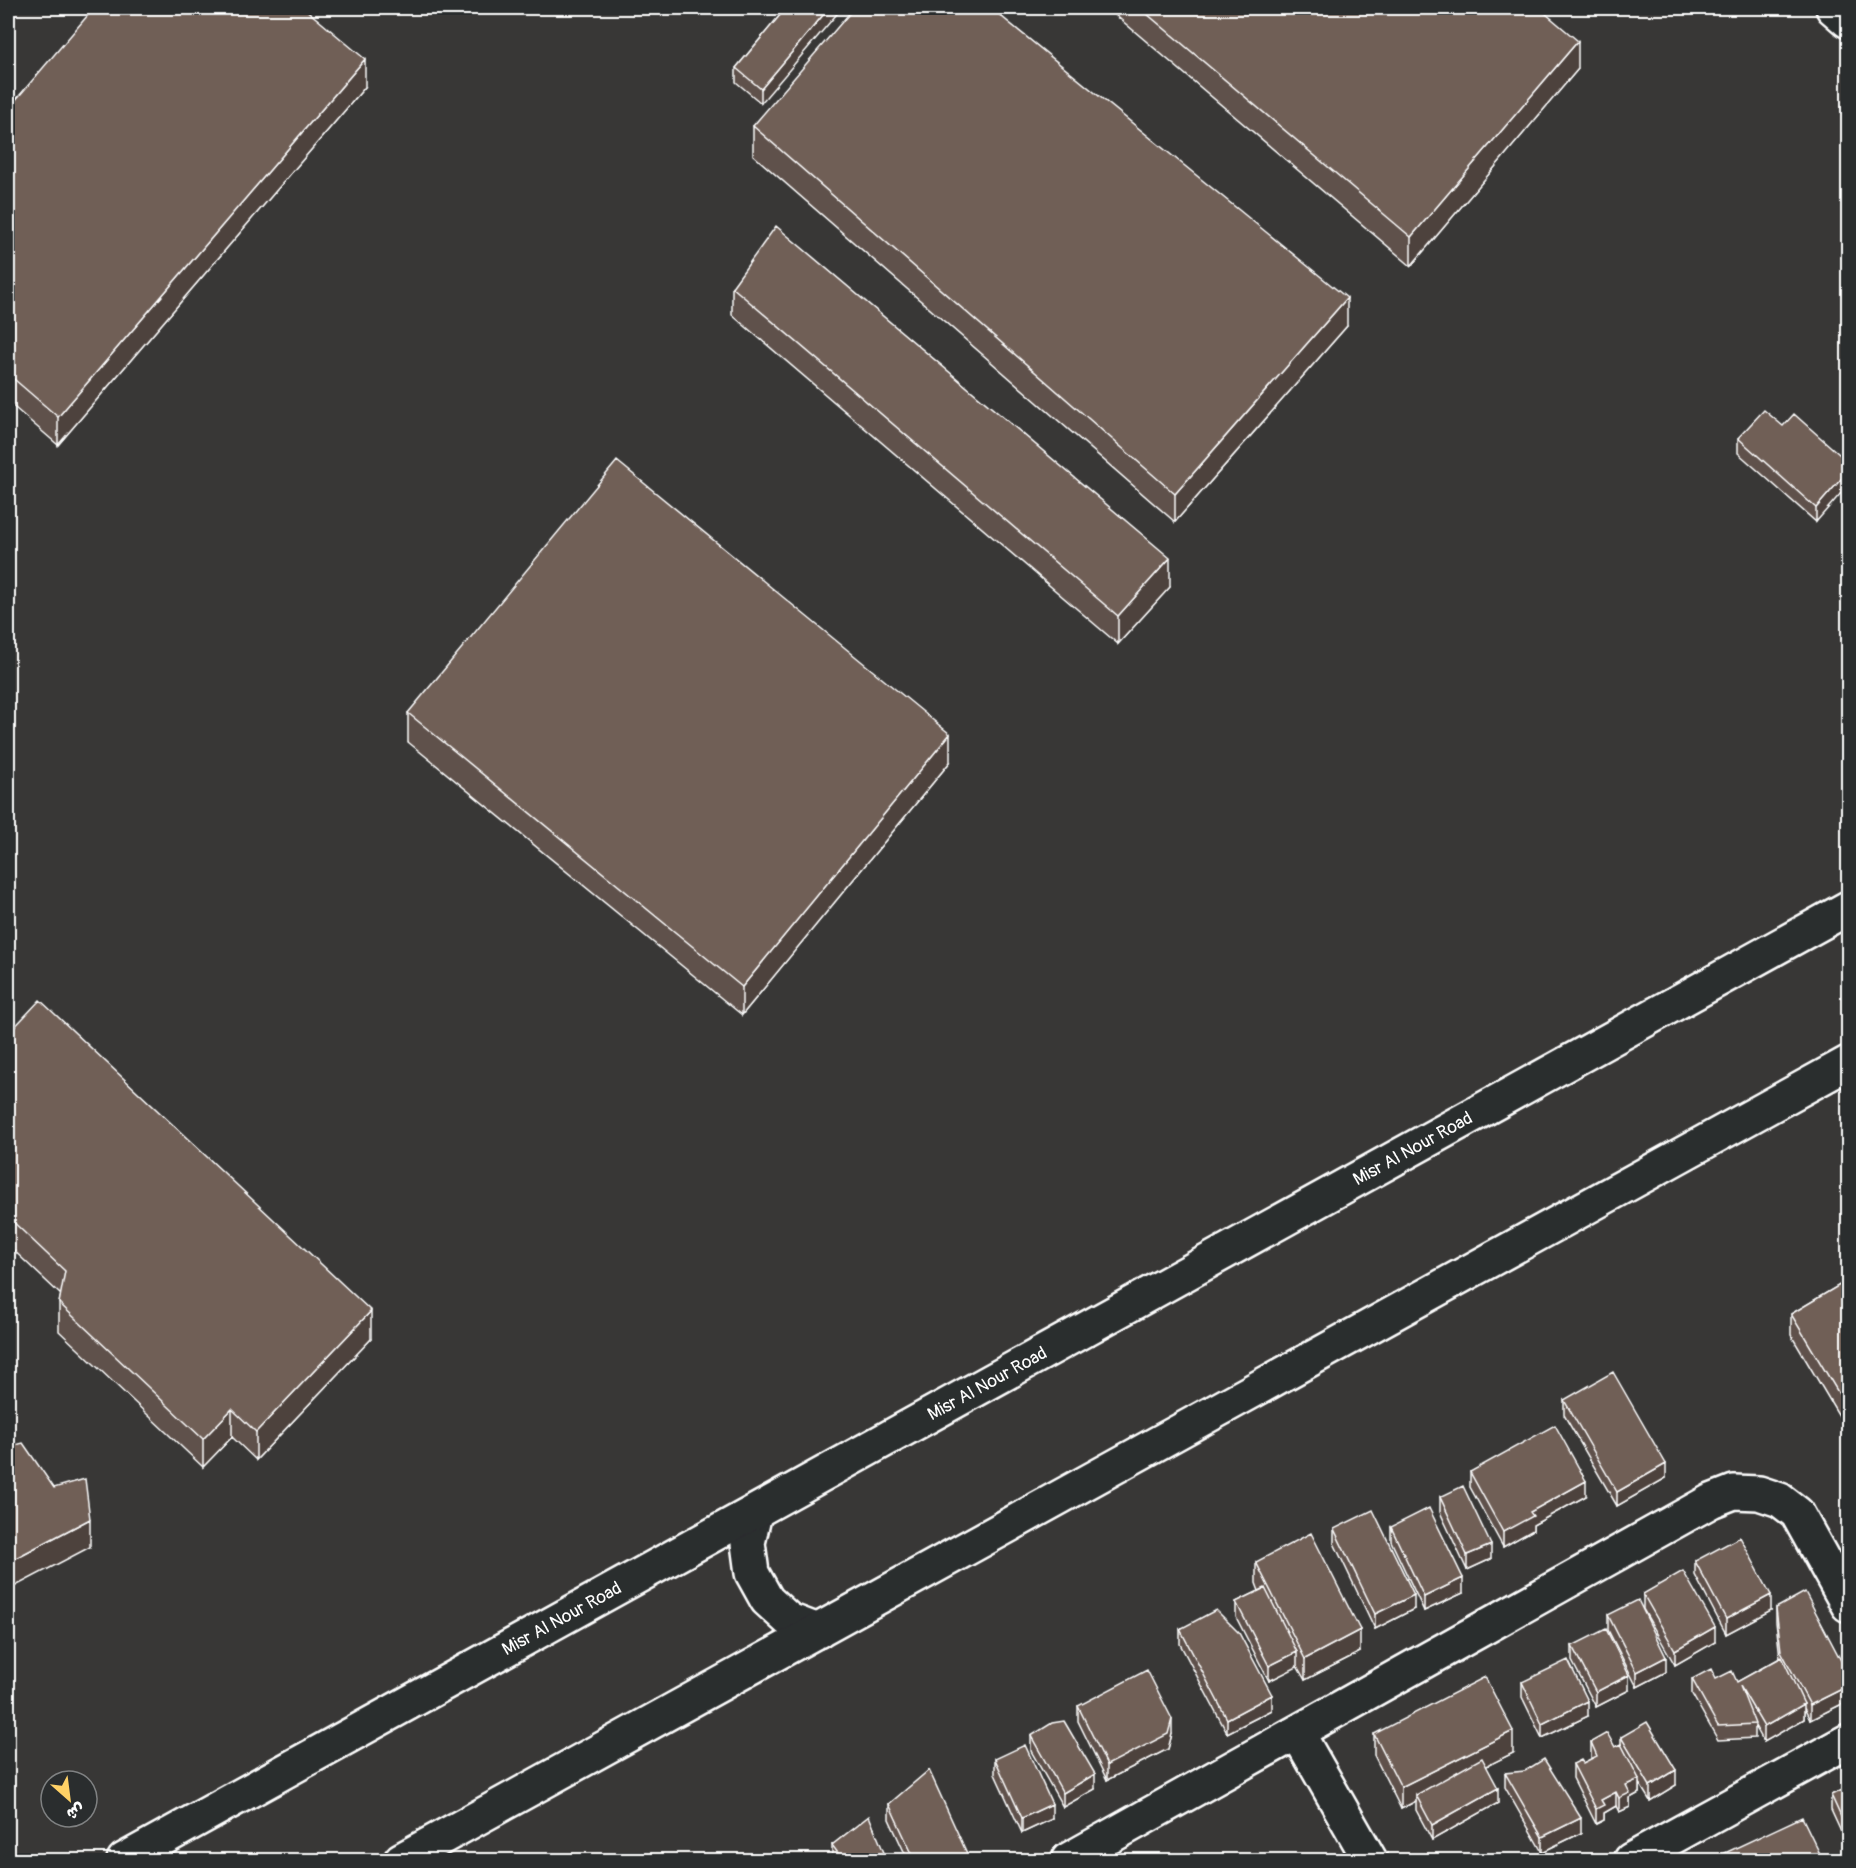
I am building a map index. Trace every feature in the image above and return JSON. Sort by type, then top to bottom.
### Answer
[{"type":"street","points":[[1833,8],[1848,21]]},
{"type":"street","name":"Misr Al Nour Road","points":[[124,1860],[755,1514],[952,1402],[1848,908]]},
{"type":"street","points":[[401,1860],[1848,1063]]},
{"type":"street","points":[[1068,1860],[1711,1501],[1734,1492],[1759,1493],[1780,1500],[1797,1513],[1848,1605]]},
{"type":"street","points":[[755,1514],[748,1543],[752,1573],[766,1600],[789,1620],[818,1631]]},
{"type":"street","points":[[1297,1732],[1370,1860]]},
{"type":"street","points":[[1631,1860],[1848,1741]]},
{"type":"building","points":[[94,8],[304,8],[365,59],[58,417],[8,374],[8,109]]},
{"type":"building","points":[[786,8],[829,8],[761,89],[736,68]]},
{"type":"building","points":[[854,8],[991,8],[1347,298],[1175,494],[753,126]]},
{"type":"building","points":[[1140,8],[1539,8],[1578,41],[1411,237]]},
{"type":"building","points":[[776,226],[1170,558],[1118,616],[732,287]]},
{"type":"building","points":[[1764,410],[1783,426],[1794,414],[1848,462],[1848,471],[1816,508],[1738,438]]},
{"type":"building","points":[[617,461],[950,734],[742,987],[408,713]]},
{"type":"building","points":[[40,1000],[371,1311],[256,1432],[232,1409],[203,1439],[59,1303],[65,1271],[8,1217],[8,1034]]},
{"type":"building","points":[[1848,1280],[1848,1409],[1791,1314]]},
{"type":"building","points":[[1613,1372],[1666,1464],[1617,1492],[1564,1400]]},
{"type":"building","points":[[1555,1425],[1586,1481],[1530,1512],[1533,1516],[1503,1532],[1470,1472]]},
{"type":"building","points":[[23,1443],[54,1488],[85,1479],[90,1519],[8,1562],[8,1447]]},
{"type":"building","points":[[1463,1486],[1491,1545],[1467,1555],[1440,1497]]},
{"type":"building","points":[[1429,1508],[1463,1578],[1424,1597],[1391,1527]]},
{"type":"building","points":[[1373,1510],[1414,1595],[1375,1614],[1334,1529]]},
{"type":"building","points":[[1311,1533],[1360,1630],[1305,1659],[1256,1562]]},
{"type":"building","points":[[1740,1537],[1771,1595],[1726,1619],[1695,1561]]},
{"type":"building","points":[[1683,1571],[1715,1627],[1675,1650],[1643,1594]]},
{"type":"building","points":[[1265,1588],[1297,1652],[1269,1666],[1236,1602]]},
{"type":"building","points":[[1805,1592],[1848,1674],[1848,1686],[1810,1705],[1781,1651],[1776,1608]]},
{"type":"building","points":[[1638,1600],[1666,1657],[1637,1672],[1608,1615]]},
{"type":"building","points":[[1216,1610],[1239,1633],[1272,1695],[1227,1719],[1180,1629]]},
{"type":"building","points":[[1606,1629],[1629,1675],[1596,1692],[1572,1646]]},
{"type":"building","points":[[1782,1657],[1804,1704],[1764,1727],[1740,1686],[1755,1724],[1718,1726],[1692,1679],[1711,1669],[1716,1679],[1732,1671],[1737,1682]]},
{"type":"building","points":[[1568,1660],[1588,1701],[1542,1724],[1522,1682]]},
{"type":"building","points":[[1147,1670],[1172,1719],[1168,1734],[1107,1765],[1078,1706]]},
{"type":"building","points":[[1485,1677],[1513,1731],[1401,1787],[1374,1734]]},
{"type":"building","points":[[1064,1721],[1095,1774],[1063,1793],[1031,1736],[1052,1723]]},
{"type":"building","points":[[1647,1722],[1676,1770],[1650,1786],[1621,1737]]},
{"type":"building","points":[[1607,1733],[1615,1747],[1621,1744],[1639,1779],[1626,1785],[1630,1793],[1619,1798],[1616,1792],[1601,1800],[1604,1805],[1596,1809],[1573,1764],[1581,1760],[1583,1763],[1597,1756],[1591,1742]]},
{"type":"building","points":[[1025,1745],[1052,1804],[1022,1818],[995,1759]]},
{"type":"building","points":[[1482,1758],[1498,1788],[1432,1825],[1416,1795]]},
{"type":"building","points":[[1544,1759],[1581,1818],[1542,1837],[1505,1773],[1525,1771]]},
{"type":"building","points":[[929,1770],[970,1860],[915,1860],[889,1804]]},
{"type":"building","points":[[1848,1787],[1848,1832],[1831,1795]]},
{"type":"building","points":[[869,1816],[887,1860],[843,1860],[832,1845]]},
{"type":"building","points":[[1802,1817],[1823,1860],[1710,1860]]}]
